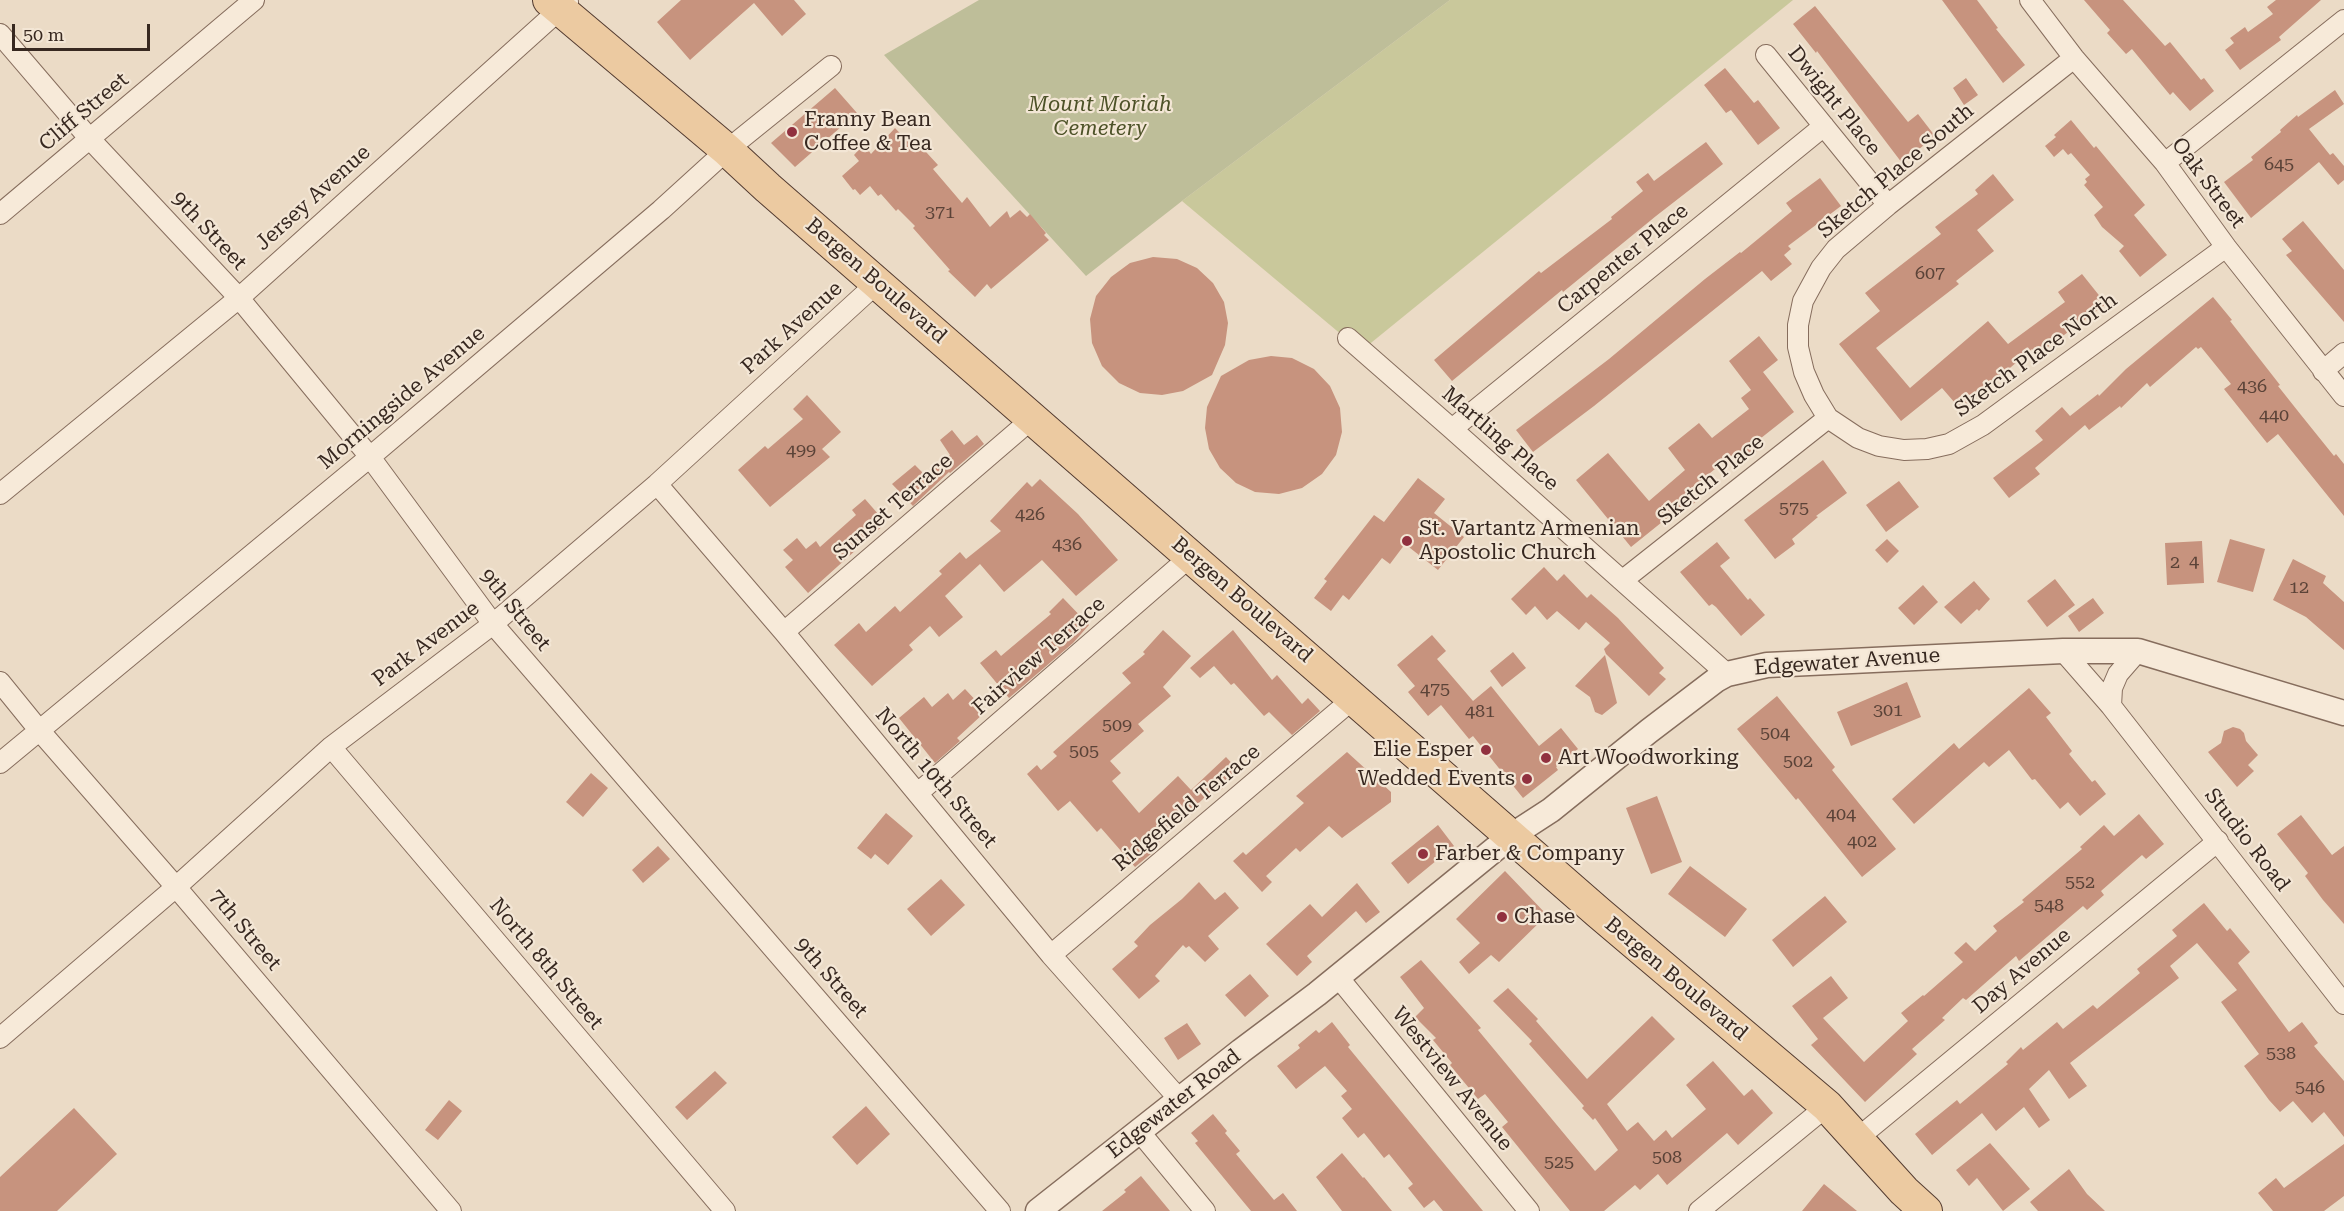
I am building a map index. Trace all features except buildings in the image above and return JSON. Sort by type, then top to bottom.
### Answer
[{"type":"main road","name":"Bergen Boulevard","points":[[559,3],[1511,836],[1827,1106],[1904,1191],[1926,1211]]},
{"type":"street","name":"Cliff Street","points":[[0,214],[252,0]]},
{"type":"street","name":"Oak Street","points":[[2030,0],[2074,58],[2165,163],[2226,247],[2344,396]]},
{"type":"street","name":"Jersey Avenue","points":[[0,494],[239,298],[559,3]]},
{"type":"street","points":[[2165,163],[2344,20]]},
{"type":"street","name":"9th Street","points":[[0,34],[89,138],[239,298],[370,458],[493,624],[1000,1211]]},
{"type":"street","name":"Dwight Place","points":[[1766,55],[1888,205]]},
{"type":"street","name":"Sketch Place South","points":[[1828,418],[1804,372],[1798,347],[1798,325],[1803,301],[1821,268],[1836,249],[1888,205],[2074,58]]},
{"type":"street","name":"Morningside Avenue","points":[[0,764],[370,458],[661,210],[727,150],[831,66]]},
{"type":"street","name":"Carpenter Place","points":[[1452,429],[1824,126]]},
{"type":"street","name":"Sketch Place North","points":[[1828,418],[1858,438],[1879,446],[1904,450],[1927,449],[1949,444],[1983,425],[2226,247]]},
{"type":"street","name":"Park Avenue","points":[[0,1038],[176,887],[331,747],[493,624],[657,484],[877,283]]},
{"type":"street","name":"Martling Place","points":[[1348,338],[1727,674]]},
{"type":"street","points":[[2323,371],[2344,353]]},
{"type":"street","name":"Sunset Terrace","points":[[784,632],[1033,417]]},
{"type":"street","name":"Sketch Place","points":[[1623,580],[1828,418]]},
{"type":"street","name":"North 10th Street","points":[[657,484],[784,632],[1051,955],[1180,1100]]},
{"type":"street","name":"Fairview Terrace","points":[[918,793],[1191,556]]},
{"type":"street","name":"Edgewater Avenue","points":[[1310,999],[1511,836],[1551,810],[1700,692],[1727,674],[1767,665],[2063,651],[2138,651],[2344,713]]},
{"type":"street","name":"Studio Road","points":[[2063,651],[2111,706],[2344,1004]]},
{"type":"street","points":[[2111,706],[2112,688],[2118,674],[2138,651]]},
{"type":"street","name":"7th Street","points":[[0,682],[451,1211]]},
{"type":"street","name":"Ridgefield Terrace","points":[[1051,955],[1354,698]]},
{"type":"street","name":"North 8th Street","points":[[331,747],[725,1211]]},
{"type":"street","name":"Day Avenue","points":[[1858,1138],[2217,842]]},
{"type":"street","name":"Westview Avenue","points":[[1338,977],[1529,1211]]},
{"type":"street","name":"Edgewater Road","points":[[1038,1211],[1310,999]]},
{"type":"street","points":[[1699,1211],[1827,1106]]},
{"type":"street","points":[[1139,1131],[1205,1211]]},
{"type":"green space","name":"Mount Moriah Cemetery","points":[[979,0],[1450,0],[1086,276],[884,55]]},
{"type":"green space","points":[[1450,0],[1793,0],[1361,351],[1182,201]]},
{"type":"place","name":"Franny Bean Coffee & Tea","points":[[792,132]]},
{"type":"place","name":"St. Vartantz Armenian Apostolic Church","points":[[1407,541]]},
{"type":"place","name":"Elie Esper","points":[[1486,750]]},
{"type":"place","name":"Art Woodworking","points":[[1546,758]]},
{"type":"place","name":"Wedded Events","points":[[1527,779]]},
{"type":"place","name":"Farber & Company","points":[[1423,854]]},
{"type":"place","name":"Chase","points":[[1502,917]]}]
